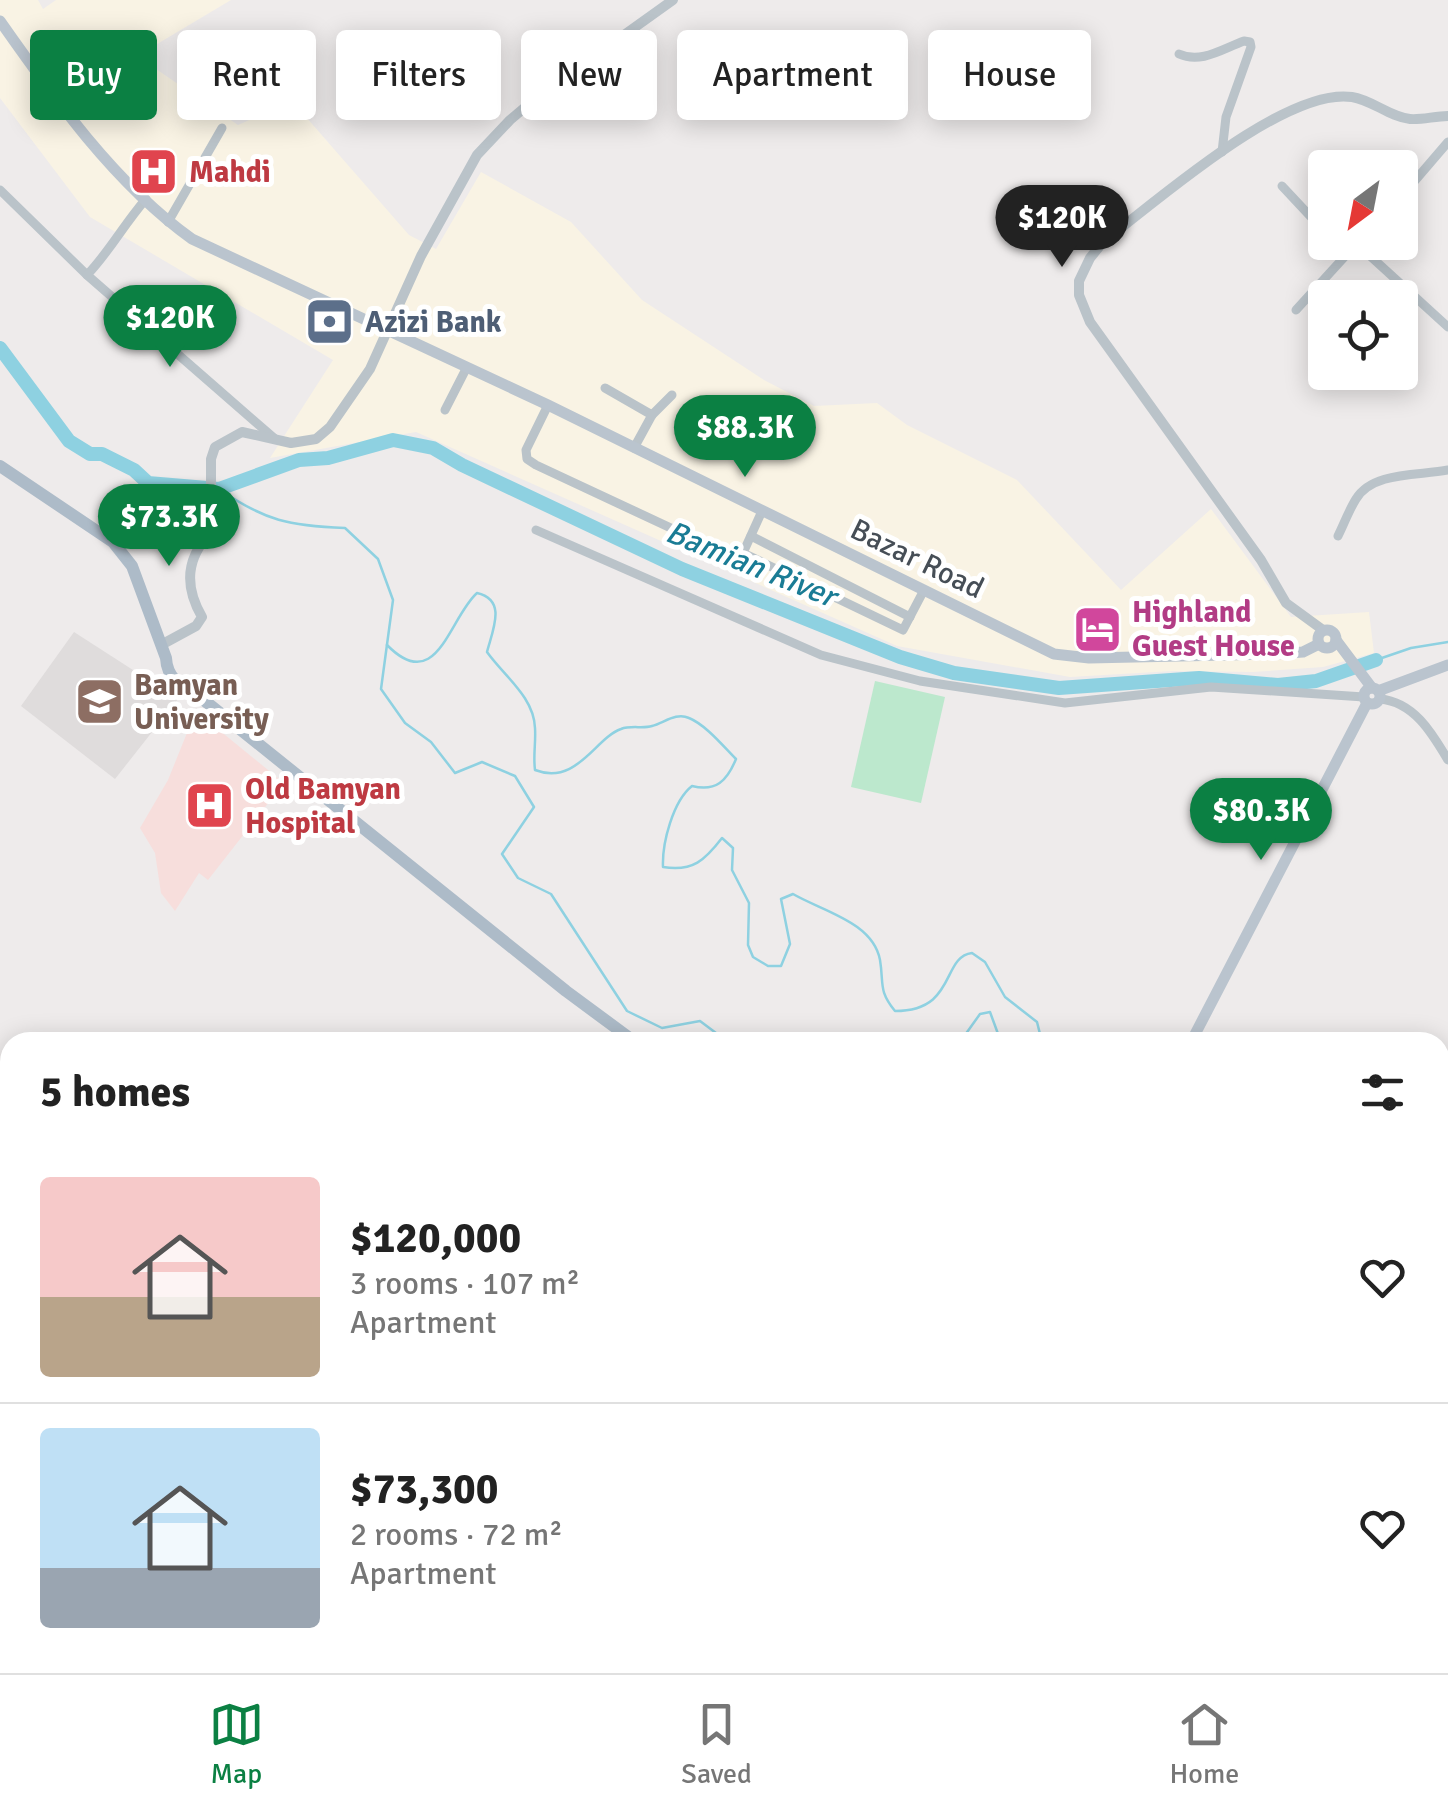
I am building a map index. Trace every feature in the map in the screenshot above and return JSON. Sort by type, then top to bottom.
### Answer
[{"type":"main road","name":"Bazar Road","points":[[0,21],[63,110],[168,222],[192,239],[548,405],[1054,654],[1073,658],[1276,654],[1303,652],[1329,643]]},
{"type":"main road","points":[[2,468],[113,542],[132,566],[167,670],[178,684],[200,697],[254,744],[621,1032]]},
{"type":"main road","points":[[1324,630],[1332,632],[1329,643],[1369,691]]},
{"type":"main road","points":[[1196,1032],[1369,691],[1448,666]]},
{"type":"street","points":[[162,646],[196,626],[202,616],[193,601],[188,576],[197,546],[212,532],[211,458],[216,447],[242,432],[291,443],[316,440],[330,427],[370,369],[408,283],[477,155],[536,98],[673,0]]},
{"type":"street","points":[[1179,54],[1201,58],[1244,40],[1250,42],[1252,48],[1226,117],[1222,152]]},
{"type":"street","points":[[1324,630],[1286,603],[1261,560],[1090,322],[1079,296],[1082,269],[1104,242],[1222,152],[1272,121],[1322,98],[1352,97],[1408,119],[1448,116]]},
{"type":"street","points":[[168,222],[222,128]]},
{"type":"street","points":[[1418,177],[1448,142]]},
{"type":"street","points":[[1282,186],[1308,214]]},
{"type":"street","points":[[0,190],[87,274],[276,439]]},
{"type":"street","points":[[87,274],[108,253],[124,224],[146,199]]},
{"type":"street","points":[[1296,310],[1341,260]]},
{"type":"street","points":[[1376,260],[1448,327]]},
{"type":"street","points":[[445,410],[467,367]]},
{"type":"street","points":[[605,388],[652,415]]},
{"type":"street","points":[[634,448],[652,415],[672,395]]},
{"type":"street","points":[[548,405],[526,450],[527,460],[735,558],[743,553],[762,512]]},
{"type":"street","points":[[1338,536],[1355,499],[1368,486],[1387,479],[1448,470]]},
{"type":"street","points":[[536,530],[821,655],[920,681],[1064,703],[1211,687],[1369,691],[1412,712],[1426,725],[1448,760]]},
{"type":"street","points":[[750,536],[910,617]]},
{"type":"street","points":[[743,553],[903,630],[924,590]]},
{"type":"shaded area","points":[[0,0],[38,0],[43,9],[56,0],[231,0],[157,44],[157,30],[30,30],[30,120],[157,120],[157,70],[177,83],[177,120],[231,120],[238,125],[249,120],[309,120],[409,235],[436,249],[481,172],[571,222],[642,300],[764,380],[814,406],[877,403],[907,425],[1017,480],[1121,590],[1211,509],[1291,617],[1369,612],[1374,653],[1323,667],[1070,677],[897,646],[416,432],[270,458],[333,360],[90,217],[0,98]]},
{"type":"shaded area","name":"Bamyan University","points":[[74,632],[178,699],[115,779],[21,706]]},
{"type":"shaded area","name":"Old Bamyan Hospital","points":[[208,721],[284,783],[208,880],[199,873],[175,911],[161,893],[155,853],[140,828],[168,780],[189,728]]},
{"type":"green space","points":[[875,681],[945,697],[921,803],[851,787]]},
{"type":"waterway","name":"Bamian River","points":[[0,348],[69,441],[90,454],[102,454],[134,470],[148,483],[219,489],[299,460],[328,458],[393,440],[433,448],[682,569],[900,657],[954,673],[1059,688],[1199,678],[1278,685],[1316,681],[1376,660]]},
{"type":"waterway","points":[[219,489],[279,520],[345,528],[378,559],[393,600],[381,689],[405,723],[431,742],[455,773],[482,762],[515,776],[534,807],[502,854],[518,878],[551,894],[627,1011],[662,1028],[700,1021],[715,1032]]},
{"type":"waterway","points":[[387,645],[404,658],[418,662],[430,658],[477,593],[486,597],[496,616],[487,652],[529,706],[535,728],[535,770],[562,772],[621,729],[648,727],[679,716],[695,721],[736,759],[720,783],[692,786],[685,793],[670,823],[663,867],[682,868],[697,863],[722,838],[733,848],[732,870],[749,903],[748,945],[753,957],[768,966],[781,966],[790,944],[781,899],[793,894],[845,919],[868,936],[880,960],[884,992],[895,1011],[915,1009],[929,1002],[962,957],[972,953],[985,962],[1005,997],[1037,1022],[1040,1032]]},
{"type":"waterway","points":[[1376,660],[1411,648],[1448,642]]},
{"type":"waterway","points":[[967,1032],[980,1014],[990,1012],[997,1032]]},
{"type":"place","name":"Mahdi","points":[[154,172]]},
{"type":"place","name":"Azizi Bank","points":[[330,322]]},
{"type":"place","name":"Highland Guest House","points":[[1097,629]]},
{"type":"place","name":"Bamyan University","points":[[99,702]]},
{"type":"place","name":"Old Bamyan Hospital","points":[[210,806]]}]
